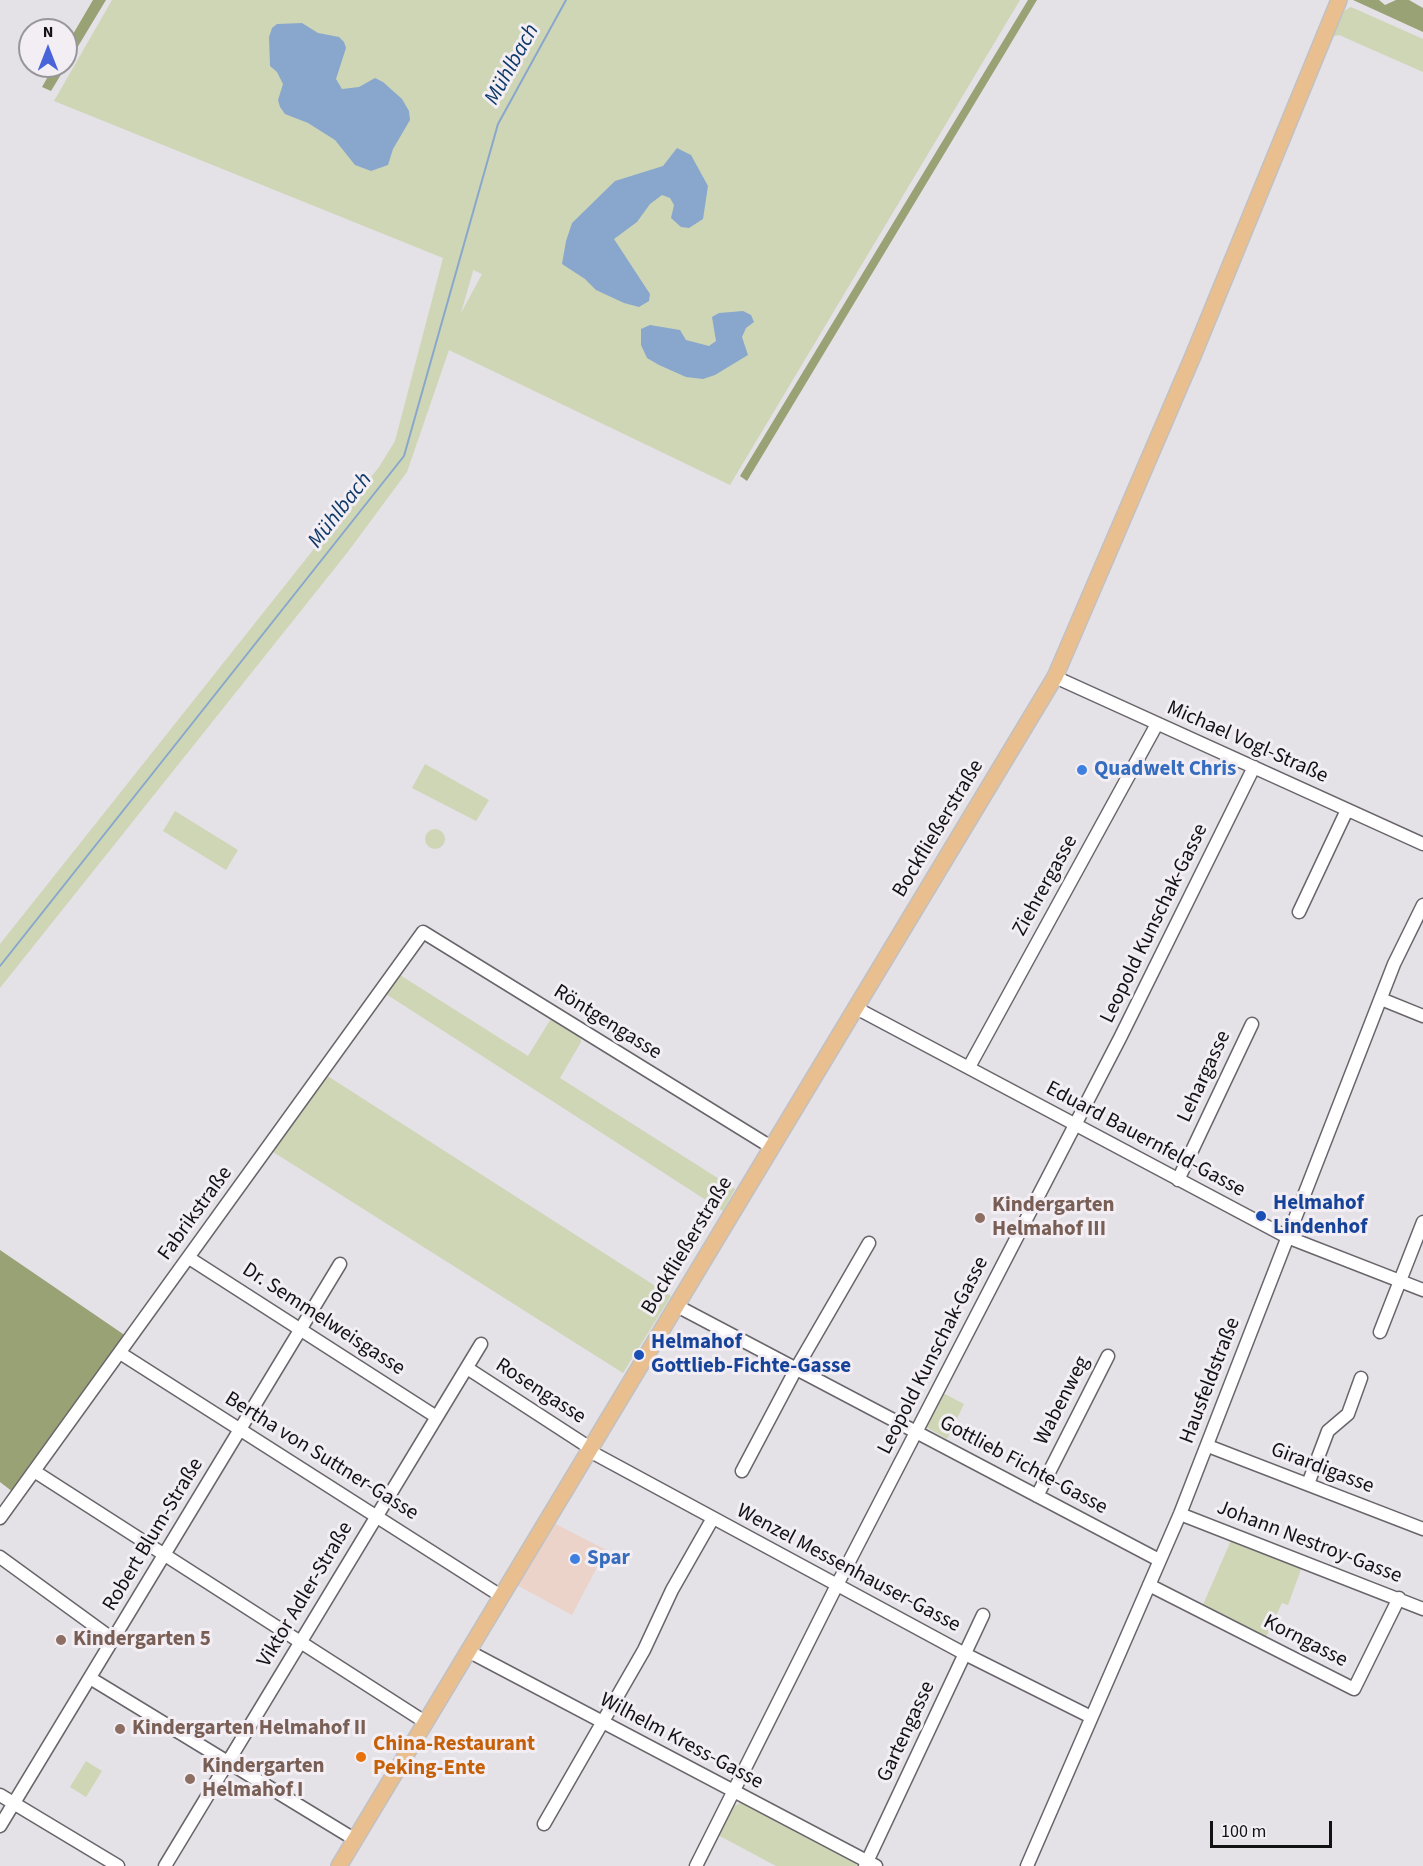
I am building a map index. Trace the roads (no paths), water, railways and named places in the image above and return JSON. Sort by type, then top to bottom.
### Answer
[{"type":"main road","name":"Bockfließerstraße","points":[[339,1866],[1055,677],[1193,356],[1339,0]]},
{"type":"street","name":"Michael Vogl-Straße","points":[[1055,677],[1423,844]]},
{"type":"street","name":"Ziehrergasse","points":[[969,1067],[1157,724]]},
{"type":"street","name":"Leopold Kunschak-Gasse","points":[[696,1866],[838,1584],[1120,1038],[1254,767]]},
{"type":"street","points":[[1299,912],[1347,810]]},
{"type":"street","name":"Hausfeldstraße","points":[[1027,1866],[1180,1514],[1381,999],[1423,905]]},
{"type":"street","name":"Röntgengasse","points":[[423,932],[771,1148]]},
{"type":"street","name":"Fabrikstraße","points":[[0,1518],[423,932]]},
{"type":"street","points":[[1381,999],[1423,1016]]},
{"type":"street","name":"Eduard Bauernfeld-Gasse","points":[[856,1008],[1287,1237],[1423,1290]]},
{"type":"street","name":"Lehargasse","points":[[1178,1180],[1252,1024]]},
{"type":"street","points":[[1380,1332],[1423,1222]]},
{"type":"street","points":[[742,1471],[796,1369],[869,1244]]},
{"type":"street","name":"Dr. Semmelweisgasse","points":[[189,1258],[435,1416]]},
{"type":"street","name":"Robert Blum-Straße","points":[[0,1826],[340,1264]]},
{"type":"street","name":"Gottlieb Fichte-Gasse","points":[[677,1306],[1159,1560]]},
{"type":"street","name":"Viktor Adler-Straße","points":[[165,1866],[435,1416],[481,1344]]},
{"type":"street","name":"Bertha von Suttner-Gasse","points":[[120,1353],[501,1596]]},
{"type":"street","name":"Wabenweg","points":[[1037,1496],[1108,1356]]},
{"type":"street","name":"Rosengasse","points":[[467,1368],[590,1450]]},
{"type":"street","points":[[1308,1484],[1328,1431],[1348,1414],[1361,1378]]},
{"type":"street","name":"Girardigasse","points":[[1208,1446],[1423,1529]]},
{"type":"street","name":"Wenzel Messenhauser-Gasse","points":[[590,1450],[965,1654],[1091,1717]]},
{"type":"street","points":[[34,1471],[425,1722]]},
{"type":"street","name":"Johann Nestroy-Gasse","points":[[1180,1514],[1423,1609]]},
{"type":"street","points":[[544,1824],[644,1650],[672,1590],[713,1518]]},
{"type":"street","points":[[0,1557],[114,1640]]},
{"type":"street","name":"Korngasse","points":[[1149,1585],[1354,1689],[1399,1598]]},
{"type":"street","name":"Gartengasse","points":[[870,1865],[983,1615]]},
{"type":"street","name":"Wilhelm Kress-Gasse","points":[[468,1651],[870,1865]]},
{"type":"street","points":[[90,1678],[354,1839]]},
{"type":"street","points":[[0,1795],[118,1866]]},
{"type":"water","points":[[302,23],[318,33],[339,37],[344,42],[346,48],[336,79],[342,89],[359,87],[375,78],[402,99],[409,111],[410,120],[393,149],[388,165],[371,171],[355,165],[335,140],[308,123],[285,114],[280,107],[278,100],[283,84],[277,72],[270,66],[269,37],[272,28],[277,24]]},
{"type":"water","points":[[677,148],[691,155],[708,186],[703,219],[689,228],[681,227],[671,218],[674,205],[670,198],[662,195],[650,204],[637,222],[614,239],[650,294],[649,301],[639,307],[624,303],[596,290],[585,279],[562,264],[572,223],[615,181],[663,166]]},
{"type":"water","points":[[743,311],[751,315],[754,322],[746,328],[742,337],[748,355],[715,375],[703,379],[686,377],[659,365],[647,358],[641,345],[641,329],[650,325],[680,330],[686,340],[709,346],[716,341],[712,317],[719,313]]},
{"type":"waterway","name":"Mühlbach","points":[[0,966],[404,456],[498,124],[566,0]]},
{"type":"place","name":"Quadwelt Chris","points":[[1082,770]]},
{"type":"place","name":"Helmahof Lindenhof","points":[[1261,1216]]},
{"type":"place","name":"Kindergarten Helmahof III","points":[[980,1218]]},
{"type":"place","name":"Helmahof Gottlieb-Fichte-Gasse","points":[[639,1355]]},
{"type":"place","name":"Spar","points":[[575,1559]]},
{"type":"place","name":"Kindergarten 5","points":[[61,1640]]},
{"type":"place","name":"Kindergarten Helmahof II","points":[[120,1729]]},
{"type":"place","name":"China-Restaurant Peking-Ente","points":[[361,1757]]},
{"type":"place","name":"Kindergarten Helmahof I","points":[[190,1779]]}]
